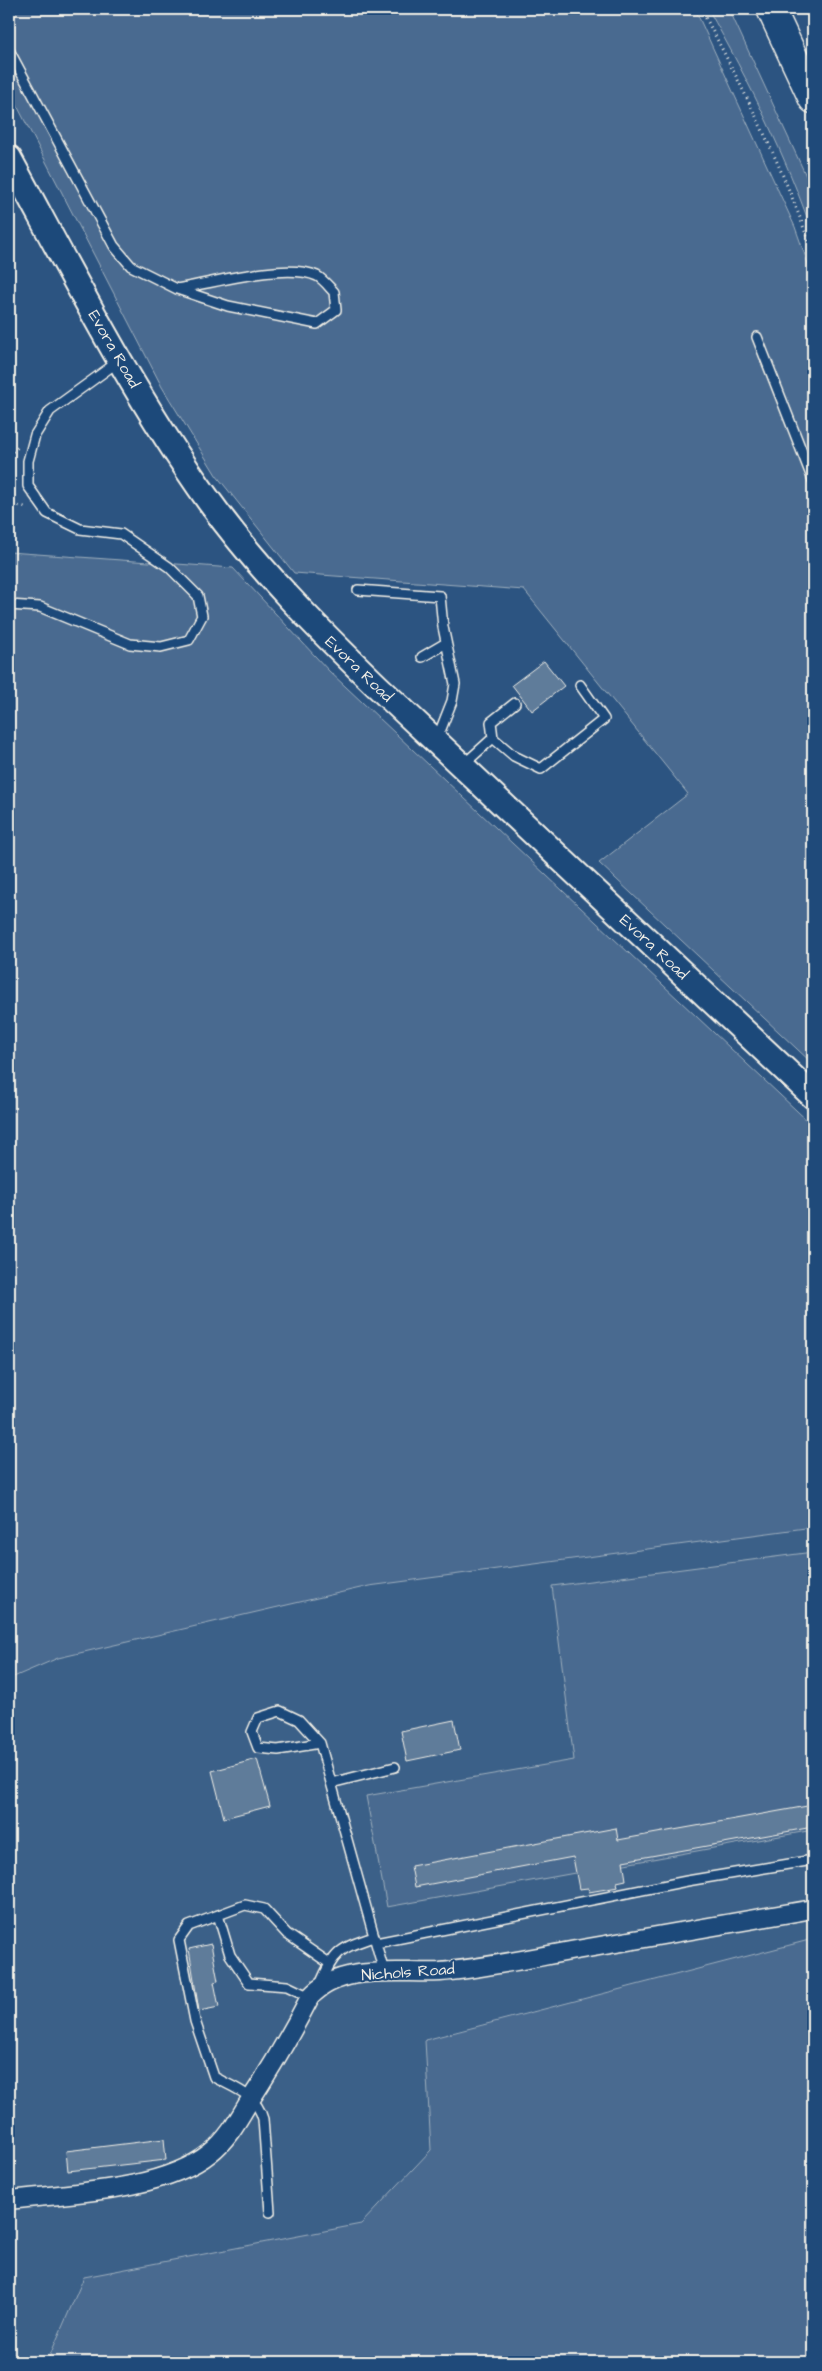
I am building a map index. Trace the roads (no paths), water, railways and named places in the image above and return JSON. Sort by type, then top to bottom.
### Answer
[{"type":"highway","points":[[771,9],[813,99]]},
{"type":"street","name":"Evora Road","points":[[9,158],[119,361],[174,452],[210,503],[264,570],[331,642],[813,1096]]},
{"type":"street","name":"Nichols Road","points":[[315,1992],[351,1976],[384,1972],[440,1972],[497,1964],[813,1909]]},
{"type":"street","points":[[9,2200],[142,2182],[179,2172],[211,2153],[232,2129],[315,1992]]},
{"type":"lane","points":[[9,50],[114,246],[131,266],[177,289],[228,306],[317,324],[336,310],[334,292],[318,277],[297,271],[256,274],[177,289]]},
{"type":"lane","points":[[756,337],[813,480]]},
{"type":"lane","points":[[9,605],[40,607],[130,644],[161,647],[189,640],[202,616],[198,596],[169,567],[121,534],[80,529],[47,513],[28,486],[28,462],[35,435],[50,411],[119,361]]},
{"type":"lane","points":[[358,590],[440,596],[446,643],[455,684],[452,701],[436,742]]},
{"type":"lane","points":[[422,657],[446,643]]},
{"type":"lane","points":[[515,703],[491,722],[493,738],[514,756],[542,768],[604,718],[580,685]]},
{"type":"lane","points":[[462,766],[493,738]]},
{"type":"lane","points":[[320,1743],[278,1750],[258,1748],[252,1732],[258,1718],[280,1711],[299,1720],[320,1743],[384,1972]]},
{"type":"lane","points":[[331,1783],[395,1767]]},
{"type":"lane","points":[[218,1916],[230,1955],[249,1983],[287,1986],[315,1992],[329,1963],[350,1944],[687,1881],[813,1860]]},
{"type":"lane","points":[[270,2212],[264,2120],[260,2109],[252,2098],[214,2077],[195,2021],[179,1940],[189,1926],[245,1905],[264,1909],[287,1934],[329,1963]]}]
